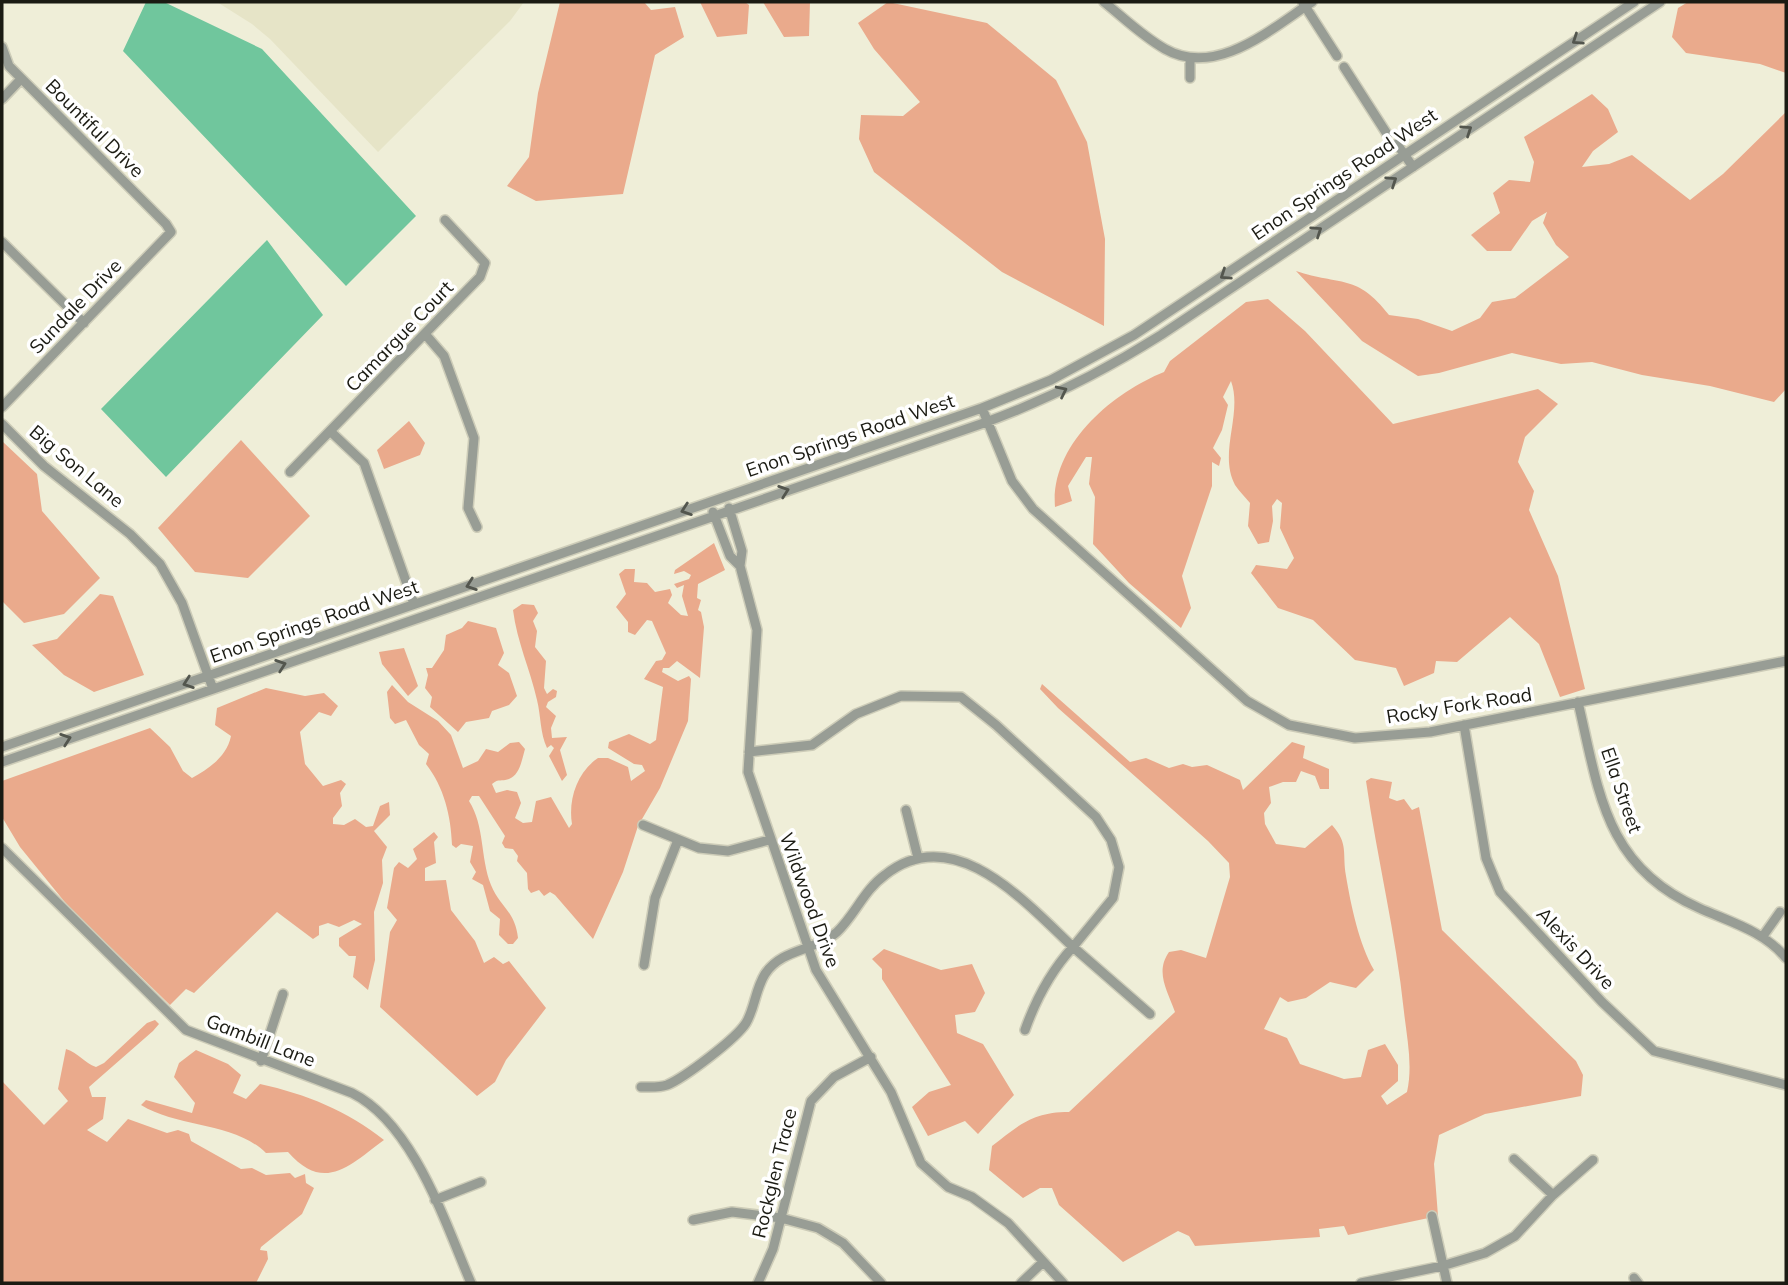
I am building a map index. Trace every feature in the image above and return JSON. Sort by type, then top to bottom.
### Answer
[{"type":"street","points":[[1104,2],[1166,50],[1190,58],[1221,55],[1244,46],[1306,3],[1337,56]]},
{"type":"street","name":"Enon Springs Road West","points":[[2,747],[982,408],[1051,380],[1134,335],[1634,2]]},
{"type":"street","name":"Enon Springs Road West","points":[[2,762],[987,422],[1054,395],[1113,365],[1660,2]]},
{"type":"street","name":"Bountiful Drive","points":[[2,47],[9,66],[170,229]]},
{"type":"street","points":[[1190,58],[1190,78]]},
{"type":"street","points":[[1344,66],[1387,134]]},
{"type":"street","points":[[2,99],[21,79]]},
{"type":"street","points":[[1397,144],[1413,167]]},
{"type":"street","name":"Camargue Court","points":[[290,472],[480,277],[485,263],[444,220]]},
{"type":"street","name":"Sundale Drive","points":[[2,407],[171,232],[170,229]]},
{"type":"street","points":[[2,242],[84,323]]},
{"type":"street","points":[[425,334],[444,356],[474,438],[468,508],[477,527]]},
{"type":"street","name":"Rocky Fork Road","points":[[982,408],[1012,481],[1033,509],[1247,701],[1289,725],[1355,738],[1430,732],[1786,661]]},
{"type":"street","name":"Big Son Lane","points":[[2,424],[44,466],[130,534],[160,564],[171,580],[214,688]]},
{"type":"street","points":[[331,432],[364,463],[414,604]]},
{"type":"street","name":"Wildwood Drive","points":[[725,497],[742,551],[740,566],[757,630],[749,777],[807,947],[828,991],[871,1056],[892,1094],[921,1163],[948,1186],[972,1198],[1008,1223],[1063,1283]]},
{"type":"street","name":"Wildwood Drive","points":[[709,502],[730,556],[740,566]]},
{"type":"street","points":[[749,752],[812,745],[856,714],[901,696],[961,697],[996,725],[1096,817],[1111,840],[1119,867],[1113,898],[1049,977],[1034,1005],[1025,1030]]},
{"type":"street","name":"Ella Street","points":[[1578,702],[1597,783],[1617,838],[1631,858],[1669,895],[1763,936],[1786,958]]},
{"type":"street","name":"Alexis Drive","points":[[1464,725],[1486,858],[1500,892],[1602,1002],[1654,1051],[1786,1085]]},
{"type":"street","points":[[906,810],[918,858]]},
{"type":"street","points":[[643,825],[699,848],[729,851],[769,840]]},
{"type":"street","points":[[644,965],[655,898],[678,840]]},
{"type":"street","name":"Gambill Lane","points":[[2,848],[186,1030],[261,1061],[352,1093],[376,1108],[420,1169],[471,1283]]},
{"type":"street","points":[[641,1087],[665,1086],[690,1073],[738,1033],[746,1023],[756,991],[766,972],[788,954],[836,933],[865,894],[886,873],[918,858],[961,861],[992,874],[1150,1014]]},
{"type":"street","points":[[1763,936],[1780,912]]},
{"type":"street","points":[[261,1061],[283,994]]},
{"type":"street","name":"Rockglen Trace","points":[[758,1283],[766,1267],[781,1218],[811,1101],[835,1077],[871,1056]]},
{"type":"street","points":[[1514,1159],[1553,1195]]},
{"type":"street","points":[[1361,1283],[1442,1266],[1485,1253],[1514,1236],[1553,1195],[1593,1160]]},
{"type":"street","points":[[435,1200],[481,1182]]},
{"type":"street","points":[[693,1220],[732,1212],[781,1218],[830,1234],[843,1242],[881,1283]]},
{"type":"street","points":[[1432,1216],[1447,1283]]},
{"type":"street","points":[[1021,1283],[1043,1262]]},
{"type":"shaded area","points":[[146,2],[164,2],[262,49],[416,216],[346,286],[123,51]]},
{"type":"shaded area","points":[[217,2],[524,2],[510,21],[378,152],[270,39]]},
{"type":"shaded area","points":[[560,2],[644,2],[651,10],[675,7],[684,37],[655,55],[623,194],[536,201],[507,186],[529,157],[538,93]]},
{"type":"shaded area","points":[[700,2],[745,2],[749,5],[747,34],[717,37]]},
{"type":"shaded area","points":[[763,2],[810,2],[809,36],[784,37]]},
{"type":"shaded area","points":[[888,2],[987,23],[1056,80],[1087,142],[1105,239],[1104,326],[1002,272],[874,172],[859,139],[861,115],[903,116],[920,102],[874,49],[858,23]]},
{"type":"shaded area","points":[[1688,2],[1786,2],[1786,73],[1760,64],[1686,53],[1672,37],[1678,8]]},
{"type":"shaded area","points":[[1592,94],[1608,109],[1618,132],[1593,151],[1582,167],[1609,164],[1632,155],[1690,200],[1723,174],[1786,112],[1786,389],[1774,402],[1592,362],[1561,364],[1512,353],[1418,376],[1362,341],[1296,271],[1357,287],[1378,302],[1389,315],[1418,319],[1452,331],[1480,318],[1492,302],[1515,298],[1569,257],[1556,245],[1543,223],[1547,212],[1532,221],[1511,251],[1487,251],[1471,235],[1500,213],[1493,193],[1509,180],[1530,182],[1534,162],[1524,137]]},
{"type":"shaded area","points":[[267,240],[323,315],[166,477],[101,409]]},
{"type":"shaded area","points":[[1268,299],[1305,331],[1393,424],[1538,389],[1558,404],[1525,437],[1518,462],[1534,491],[1529,510],[1558,576],[1585,689],[1560,697],[1539,644],[1510,617],[1457,662],[1436,661],[1434,673],[1404,686],[1396,668],[1355,660],[1313,620],[1278,608],[1251,573],[1256,565],[1287,569],[1294,558],[1280,528],[1282,503],[1277,499],[1272,506],[1273,521],[1269,542],[1258,544],[1248,526],[1250,503],[1235,485],[1230,473],[1229,447],[1234,407],[1231,381],[1223,397],[1228,405],[1222,430],[1213,448],[1221,458],[1219,466],[1212,462],[1212,486],[1182,576],[1191,608],[1181,628],[1129,583],[1093,544],[1095,497],[1089,484],[1092,457],[1086,457],[1068,486],[1072,501],[1055,507],[1056,484],[1063,463],[1088,424],[1124,393],[1164,372],[1170,361],[1246,302]]},
{"type":"shaded area","points":[[409,421],[425,443],[420,455],[384,469],[377,450]]},
{"type":"shaded area","points":[[241,440],[310,516],[248,578],[195,572],[158,528]]},
{"type":"shaded area","points":[[2,441],[37,474],[42,511],[100,578],[64,614],[24,623],[2,601]]},
{"type":"shaded area","points":[[714,543],[725,570],[698,584],[697,598],[701,600],[698,610],[701,612],[704,627],[700,678],[677,661],[669,668],[663,668],[662,672],[678,681],[689,676],[691,679],[688,721],[660,788],[638,826],[623,872],[593,939],[555,895],[550,892],[544,896],[539,890],[531,893],[528,889],[527,873],[517,861],[518,856],[513,849],[505,848],[502,843],[505,836],[479,796],[472,796],[469,801],[478,821],[491,885],[514,921],[518,938],[513,944],[508,944],[499,935],[500,919],[490,911],[483,885],[472,879],[476,872],[470,862],[473,846],[461,844],[456,848],[452,845],[445,802],[438,782],[426,764],[429,754],[419,745],[406,720],[395,724],[390,718],[387,692],[392,685],[408,702],[438,721],[451,735],[463,768],[478,761],[486,749],[498,752],[510,743],[519,742],[525,749],[520,766],[513,777],[492,784],[496,793],[507,790],[517,792],[521,803],[515,818],[523,823],[532,822],[536,801],[551,797],[569,828],[572,824],[573,796],[579,779],[598,758],[608,758],[628,767],[631,781],[645,771],[642,765],[634,764],[608,748],[609,742],[629,734],[650,744],[656,740],[663,687],[644,679],[656,661],[662,660],[666,653],[652,621],[647,620],[635,635],[628,632],[628,622],[616,607],[626,594],[619,574],[625,569],[635,569],[634,582],[647,583],[655,592],[670,589],[672,595],[668,603],[681,615],[688,616],[682,596],[684,585],[677,588],[674,584],[689,579],[691,575],[684,571],[674,574],[675,570]]},
{"type":"shaded area","points":[[100,594],[113,596],[144,675],[94,692],[64,675],[32,645],[57,639]]},
{"type":"shaded area","points":[[522,604],[534,605],[538,613],[533,621],[537,631],[535,647],[546,661],[544,688],[547,694],[553,689],[557,691],[556,697],[548,702],[546,707],[556,716],[551,728],[552,738],[567,737],[560,750],[567,775],[562,781],[549,756],[554,748],[551,745],[547,748],[545,742],[537,700],[517,633],[513,610]]},
{"type":"shaded area","points":[[468,621],[496,628],[504,653],[498,665],[509,673],[517,696],[509,705],[492,711],[489,718],[466,722],[458,732],[430,707],[432,697],[425,688],[428,675],[426,668],[432,668],[444,650],[446,635],[462,628]]},
{"type":"shaded area","points":[[404,648],[418,686],[408,696],[382,664],[379,652]]},
{"type":"shaded area","points":[[1042,684],[1130,762],[1146,758],[1169,768],[1183,764],[1192,767],[1207,765],[1240,780],[1243,790],[1292,742],[1305,746],[1303,758],[1329,769],[1329,789],[1320,789],[1315,776],[1301,771],[1296,782],[1283,782],[1269,787],[1271,803],[1264,813],[1265,824],[1276,844],[1305,848],[1332,825],[1343,843],[1350,900],[1364,949],[1374,970],[1356,988],[1330,982],[1306,998],[1288,1002],[1280,997],[1264,1029],[1287,1038],[1300,1064],[1344,1079],[1361,1077],[1368,1050],[1385,1044],[1398,1065],[1398,1081],[1381,1096],[1387,1105],[1407,1092],[1408,1042],[1396,954],[1366,781],[1371,778],[1392,782],[1389,798],[1397,801],[1404,799],[1412,810],[1419,807],[1442,930],[1576,1061],[1583,1075],[1581,1096],[1485,1114],[1439,1135],[1434,1164],[1438,1216],[1348,1235],[1344,1226],[1319,1229],[1320,1237],[1195,1246],[1189,1236],[1178,1231],[1123,1262],[1059,1205],[1052,1188],[1040,1188],[1023,1198],[989,1170],[992,1146],[1036,1117],[1069,1112],[1175,1012],[1164,981],[1165,959],[1169,952],[1181,950],[1206,958],[1230,877],[1229,863],[1208,841],[1058,708],[1040,689]]},
{"type":"shaded area","points":[[266,688],[305,696],[324,693],[338,706],[331,716],[319,712],[300,732],[305,764],[323,786],[341,780],[346,784],[340,793],[342,806],[333,818],[333,824],[344,825],[355,819],[366,827],[373,826],[380,806],[389,802],[390,815],[374,831],[387,847],[382,860],[383,883],[374,912],[375,960],[368,990],[353,977],[356,956],[349,956],[339,946],[339,938],[362,924],[354,920],[339,927],[328,923],[319,926],[319,935],[313,939],[277,912],[194,993],[186,989],[170,1005],[68,906],[20,847],[2,817],[2,781],[150,728],[170,747],[183,771],[192,778],[216,761],[229,743],[231,736],[215,725],[217,708]]},
{"type":"shaded area","points":[[434,832],[438,837],[434,842],[436,863],[425,868],[425,881],[446,880],[451,910],[475,941],[484,963],[494,957],[503,964],[509,961],[546,1008],[506,1060],[495,1082],[477,1096],[380,1007],[390,932],[397,920],[387,908],[394,868],[399,862],[408,868],[417,859],[413,849]]},
{"type":"shaded area","points":[[884,949],[941,970],[972,964],[985,993],[975,1012],[955,1015],[957,1033],[983,1044],[1014,1095],[978,1134],[965,1121],[928,1136],[912,1107],[929,1092],[951,1085],[882,979],[882,969],[872,959]]},
{"type":"shaded area","points":[[155,1020],[159,1024],[153,1031],[89,1087],[92,1097],[106,1097],[103,1119],[87,1130],[107,1142],[128,1119],[167,1133],[178,1130],[189,1134],[191,1141],[241,1169],[252,1168],[266,1175],[290,1173],[295,1178],[305,1174],[306,1183],[314,1188],[302,1214],[261,1247],[260,1250],[267,1251],[268,1259],[256,1283],[2,1283],[2,1081],[44,1125],[68,1101],[58,1089],[66,1049],[96,1067],[104,1063],[147,1023]]},
{"type":"shaded area","points":[[196,1050],[228,1064],[241,1075],[233,1093],[246,1099],[260,1084],[294,1093],[341,1112],[384,1140],[348,1166],[325,1173],[313,1171],[288,1152],[266,1153],[238,1136],[172,1118],[141,1105],[146,1100],[192,1113],[195,1103],[174,1077],[179,1063]]}]
